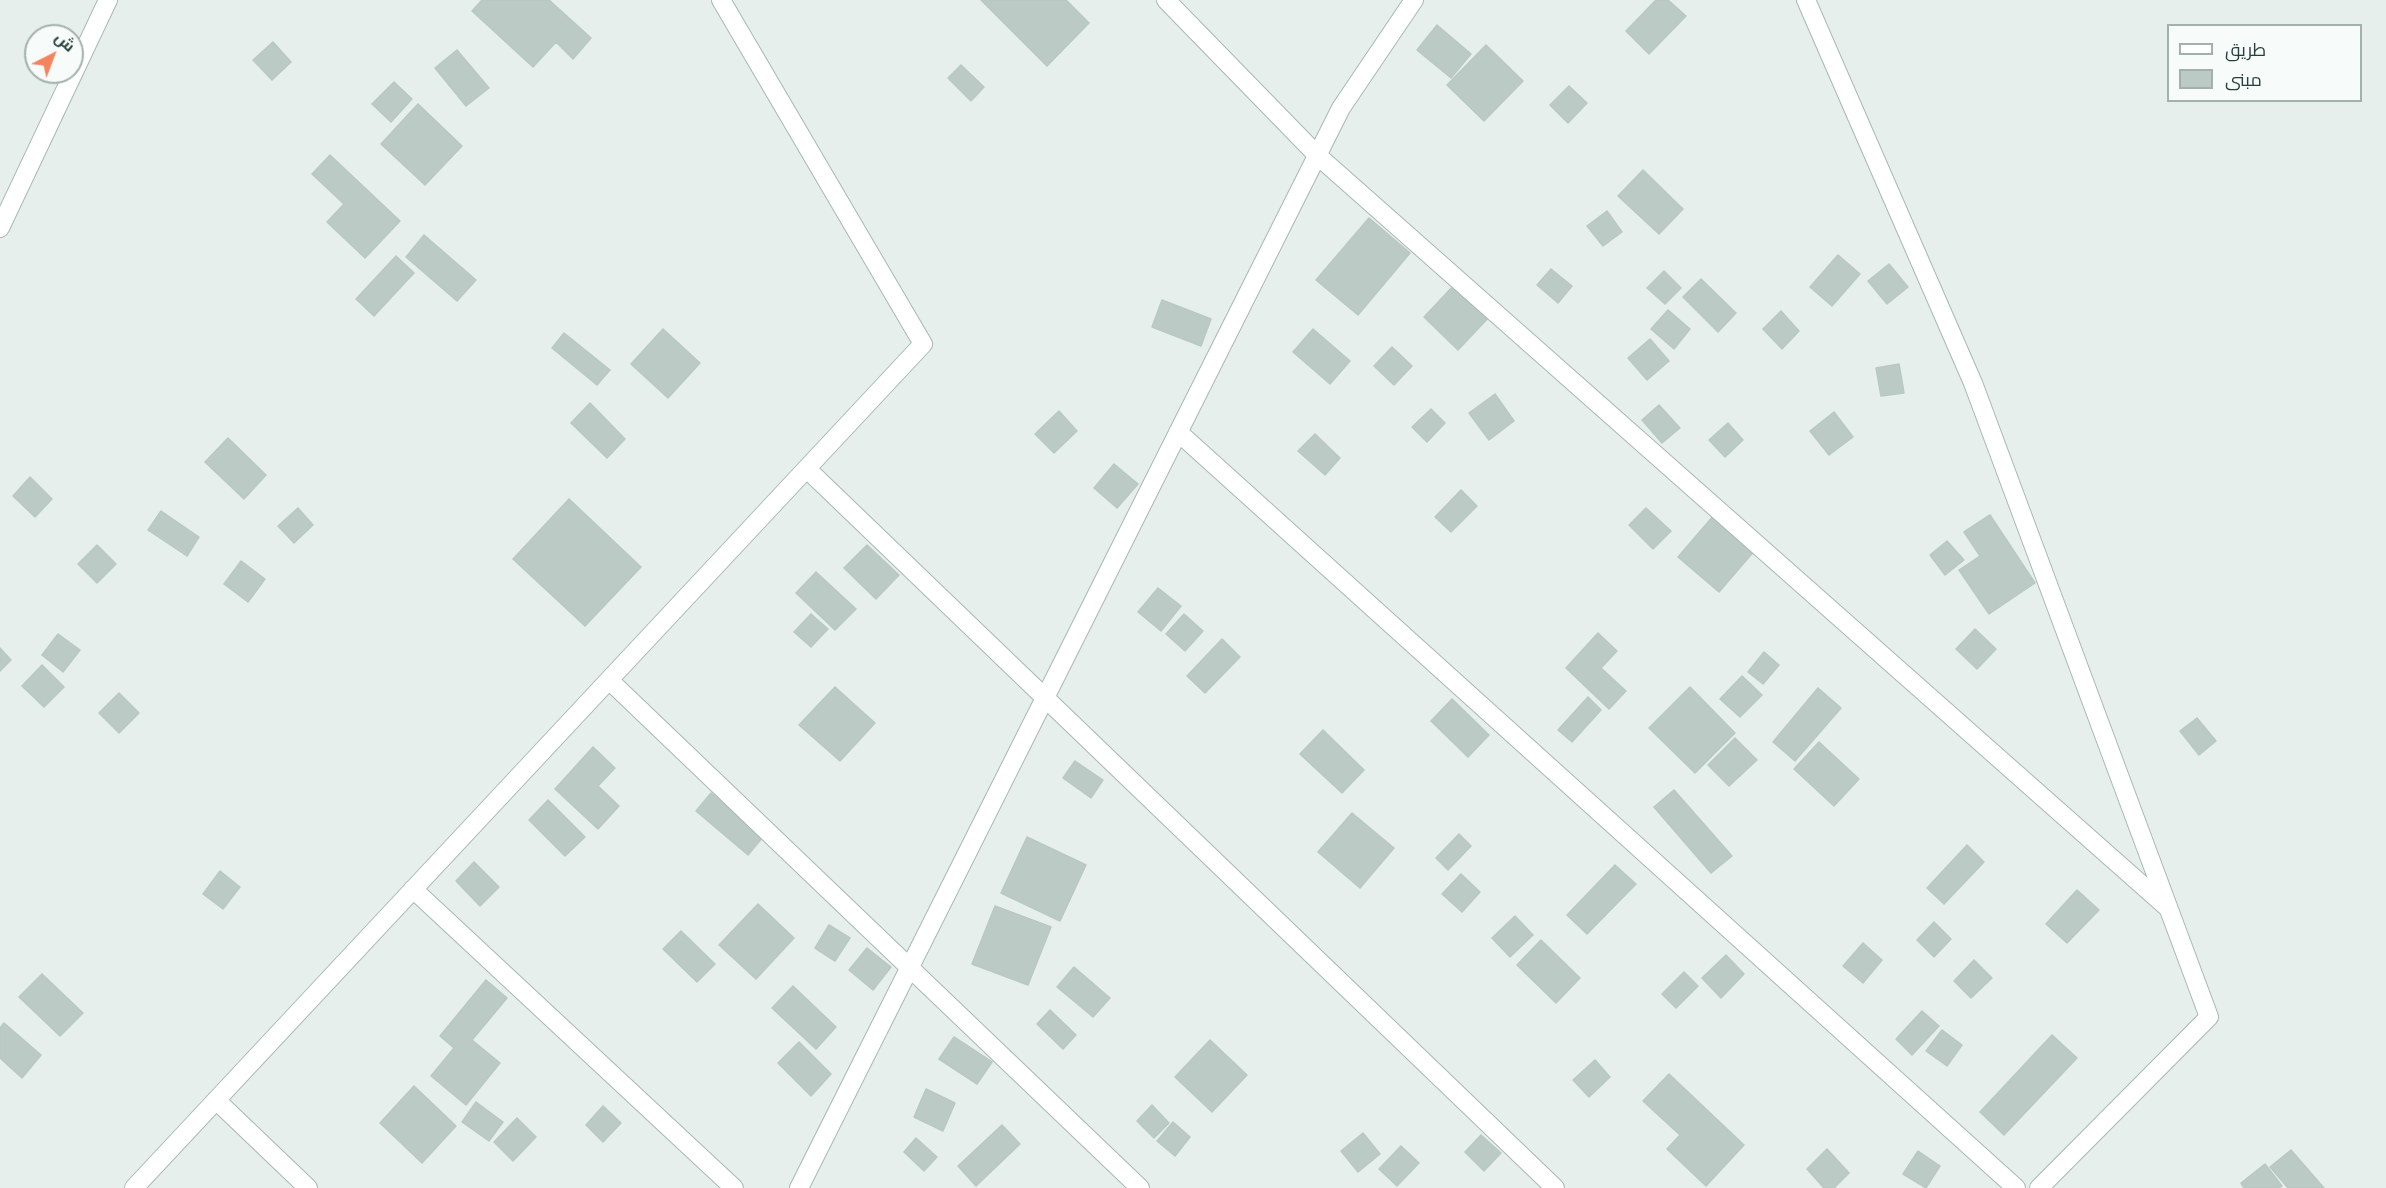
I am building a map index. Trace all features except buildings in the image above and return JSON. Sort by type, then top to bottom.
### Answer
[{"type":"street","points":[[0,228],[108,0]]},
{"type":"street","points":[[134,1188],[923,344],[721,0]]},
{"type":"street","points":[[1166,0],[1318,156],[2169,908]]},
{"type":"street","points":[[799,1188],[1341,108],[1414,0]]},
{"type":"street","points":[[1806,0],[1973,383],[2209,1017],[2039,1188]]},
{"type":"street","points":[[1178,432],[2016,1188]]},
{"type":"street","points":[[807,469],[1555,1188]]},
{"type":"street","points":[[609,680],[1140,1188]]},
{"type":"street","points":[[413,889],[734,1188]]},
{"type":"street","points":[[216,1100],[308,1188]]}]
